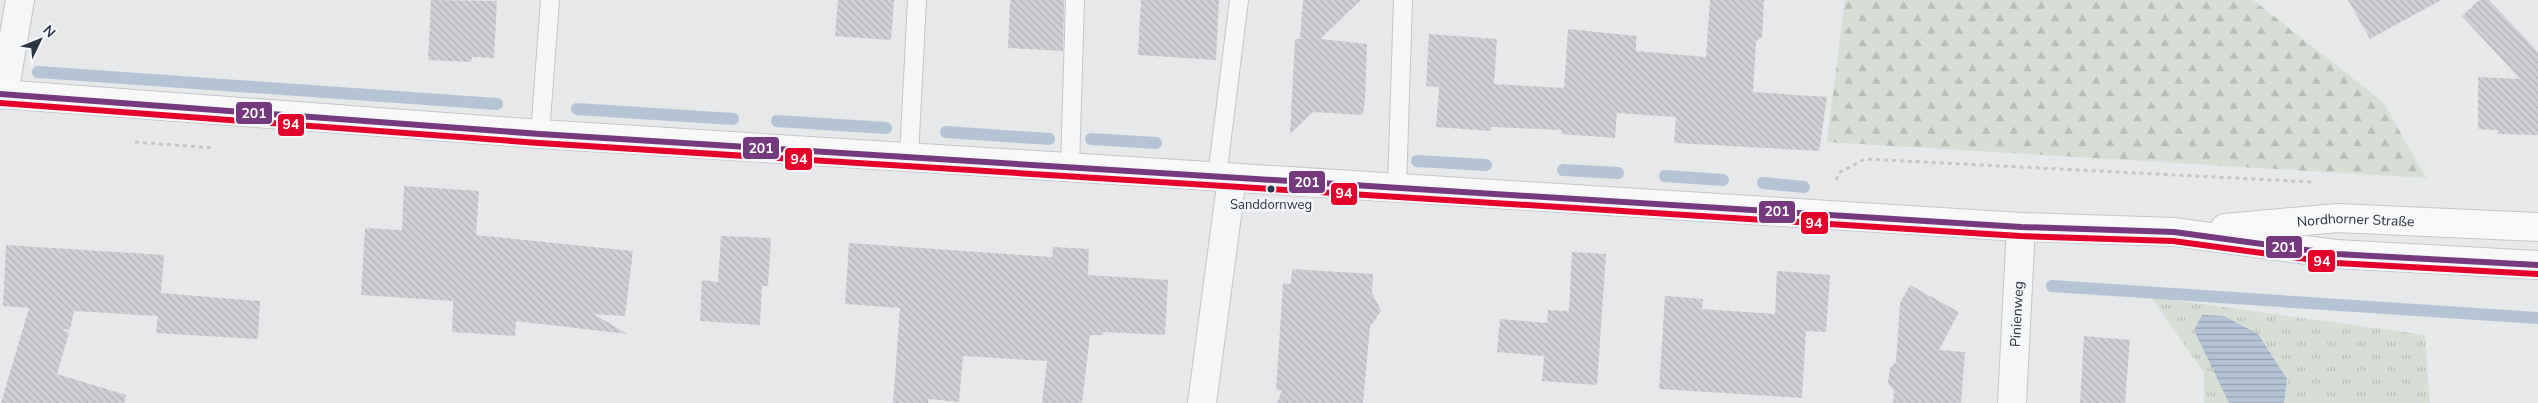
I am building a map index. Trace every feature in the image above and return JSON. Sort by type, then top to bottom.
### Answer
[{"type":"street","points":[[0,94],[7,76],[20,0]]},
{"type":"street","name":"Nordhorner Straße","points":[[0,94],[540,134],[1224,178],[2021,227],[2174,232],[2336,254],[2538,265]]},
{"type":"street","points":[[1202,403],[1224,178]]},
{"type":"street","name":"Nordhorner Straße","points":[[2174,232],[2338,218],[2538,227]]},
{"type":"street","name":"Pinienweg","points":[[2012,403],[2021,227]]},
{"type":"lane","points":[[540,134],[550,0]]},
{"type":"lane","points":[[909,157],[917,0]]},
{"type":"lane","points":[[1070,167],[1075,0]]},
{"type":"lane","points":[[1224,178],[1238,0]]},
{"type":"lane","points":[[1397,188],[1404,0]]},
{"type":"path","points":[[1830,188],[1840,172],[1866,159],[2320,182]]},
{"type":"green space","points":[[1845,0],[2253,0],[2383,102],[2426,178],[1827,142]]},
{"type":"green space","points":[[2151,297],[2425,335],[2430,403],[2204,403],[2204,373]]},
{"type":"water","points":[[2202,315],[2224,316],[2258,334],[2287,379],[2284,403],[2229,403],[2194,330]]},
{"type":"building","points":[[431,0],[497,1],[494,58],[472,57],[471,62],[428,60]]},
{"type":"building","points":[[838,0],[894,0],[891,40],[835,36]]},
{"type":"building","points":[[1010,0],[1064,0],[1063,51],[1008,48]]},
{"type":"building","points":[[1141,0],[1219,0],[1216,60],[1138,55]]},
{"type":"building","points":[[1303,0],[1361,0],[1320,39],[1367,44],[1365,100],[1363,115],[1313,112],[1290,134],[1295,39],[1300,39]]},
{"type":"building","points":[[1710,0],[1764,0],[1762,37],[1756,41],[1753,92],[1827,97],[1819,151],[1676,143],[1674,142],[1676,117],[1617,113],[1615,138],[1561,134],[1562,130],[1491,127],[1491,131],[1436,127],[1439,87],[1426,86],[1429,34],[1497,39],[1494,84],[1564,88],[1568,29],[1636,36],[1636,51],[1706,57]]},
{"type":"building","points":[[2348,0],[2441,0],[2370,39]]},
{"type":"building","points":[[2479,0],[2489,0],[2538,52],[2538,135],[2497,134],[2498,130],[2478,129],[2478,77],[2520,79],[2462,16]]},
{"type":"building","points":[[404,186],[479,191],[476,235],[633,251],[625,316],[594,314],[627,334],[516,321],[515,336],[452,332],[453,301],[361,295],[365,228],[402,230]]},
{"type":"building","points":[[721,236],[771,238],[768,286],[762,286],[760,325],[700,321],[702,280],[718,282]]},
{"type":"building","points":[[849,243],[1052,257],[1053,247],[1089,249],[1088,275],[1168,280],[1165,335],[1103,332],[1103,335],[1090,335],[1082,403],[1042,403],[1047,361],[963,356],[959,402],[929,399],[928,403],[893,403],[900,308],[845,304]]},
{"type":"building","points":[[6,245],[164,255],[161,293],[260,301],[258,339],[156,333],[158,316],[74,311],[70,330],[62,329],[69,333],[57,374],[126,395],[124,403],[1,403],[29,308],[3,306]]},
{"type":"building","points":[[1572,252],[1606,254],[1597,385],[1542,381],[1544,356],[1497,352],[1500,319],[1547,323],[1548,310],[1569,311]]},
{"type":"building","points":[[1292,269],[1373,274],[1372,293],[1381,311],[1370,327],[1363,403],[1277,403],[1282,390],[1276,390],[1283,283],[1291,284]]},
{"type":"building","points":[[1777,271],[1830,275],[1826,332],[1806,331],[1802,398],[1659,389],[1665,296],[1703,299],[1702,309],[1775,314]]},
{"type":"building","points":[[1910,285],[1959,312],[1939,350],[1965,352],[1961,403],[1893,403],[1894,390],[1888,383],[1890,368],[1896,362],[1900,303]]},
{"type":"building","points":[[2084,336],[2130,340],[2125,403],[2080,403]]},
{"type":"waterway","points":[[38,72],[497,104]]},
{"type":"waterway","points":[[577,109],[733,119]]},
{"type":"waterway","points":[[777,121],[886,128]]},
{"type":"waterway","points":[[946,132],[1049,139]]},
{"type":"waterway","points":[[1091,139],[1156,143]]},
{"type":"waterway","points":[[1417,161],[1486,165]]},
{"type":"waterway","points":[[1563,170],[1618,173]]},
{"type":"waterway","points":[[1665,176],[1723,180]]},
{"type":"waterway","points":[[1763,183],[1804,187]]},
{"type":"waterway","points":[[2052,286],[2538,318]]},
{"type":"transit line","name":"201","points":[[0,94],[540,134],[2021,227],[2174,232],[2336,254],[2538,265]]},
{"type":"transit line","name":"94","points":[[0,103],[539,143],[2020,236],[2173,241],[2336,263],[2538,274]]},
{"type":"place","name":"Sanddornweg","points":[[1271,189]]}]
